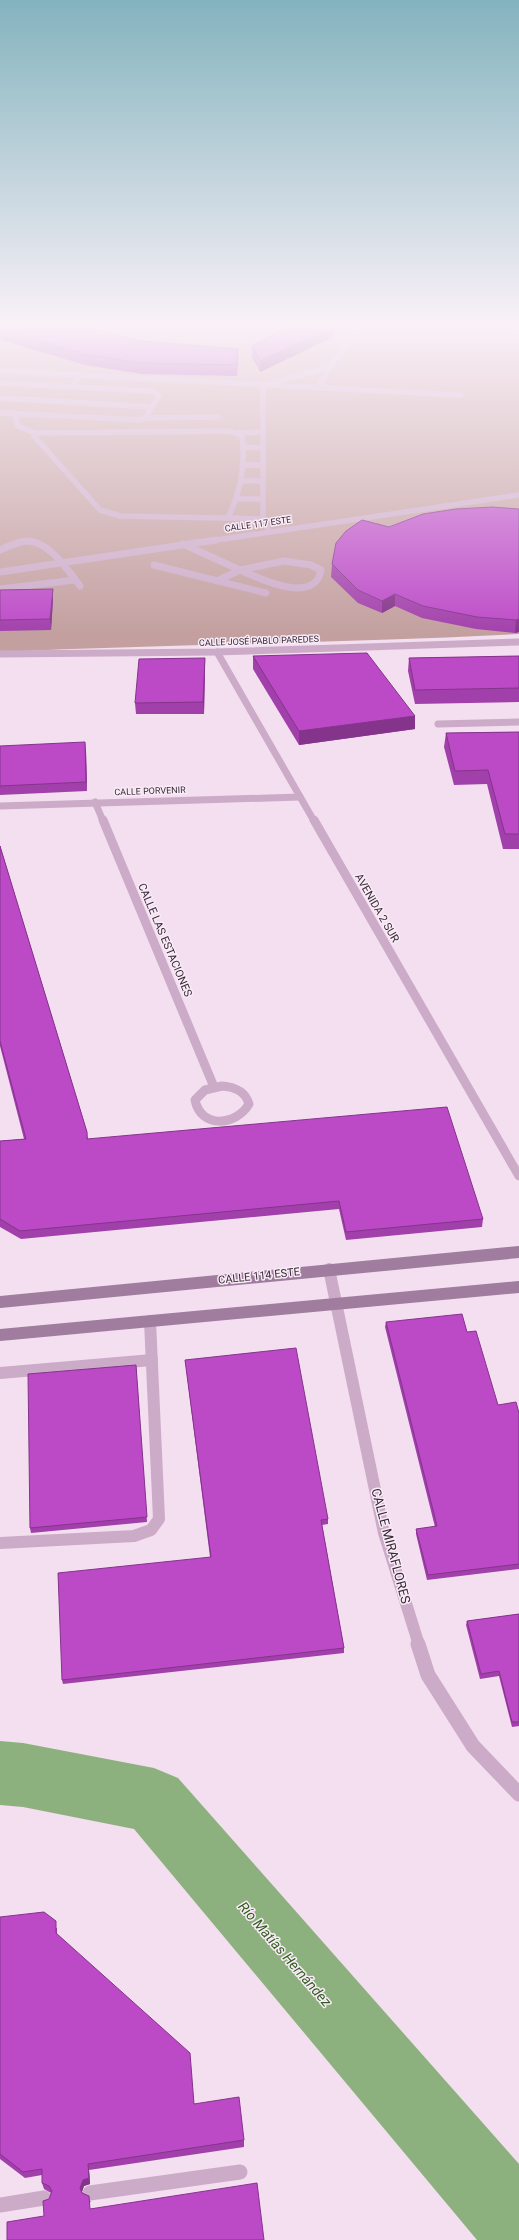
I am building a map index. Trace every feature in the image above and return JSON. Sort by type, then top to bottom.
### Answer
[{"type":"street","points":[[22,428],[35,433],[230,431],[237,433],[242,436],[244,447],[241,481],[238,499],[228,518]]},
{"type":"street","points":[[263,428],[263,519],[268,531]]},
{"type":"street","points":[[237,433],[263,432]]},
{"type":"street","points":[[35,433],[34,436],[100,510],[120,516],[263,519]]},
{"type":"street","points":[[244,447],[263,448]]},
{"type":"street","points":[[242,465],[263,465]]},
{"type":"street","points":[[241,481],[263,481]]},
{"type":"street","name":"CALLE 117 ESTE","points":[[0,572],[268,531],[519,495]]},
{"type":"street","points":[[238,499],[263,499]]},
{"type":"street","points":[[0,550],[25,541],[38,544],[61,562],[78,583],[0,589]]},
{"type":"street","points":[[184,544],[240,570],[276,585],[293,588],[309,585],[318,581],[321,576],[321,570],[317,566],[291,561],[240,570],[226,574],[217,581]]},
{"type":"street","points":[[154,565],[266,593]]},
{"type":"street","name":"CALLE JOSÉ PABLO PAREDES","points":[[0,654],[217,652],[519,642]]},
{"type":"street","name":"AVENIDA 2 SUR","points":[[217,652],[519,1176]]},
{"type":"street","points":[[438,724],[519,722]]},
{"type":"street","name":"CALLE PORVENIR","points":[[0,806],[300,797]]},
{"type":"street","name":"CALLE LAS ESTACIONES","points":[[95,802],[214,1087]]},
{"type":"street","points":[[214,1087],[238,1089],[248,1099],[247,1110],[237,1118],[228,1121],[210,1120],[203,1117],[197,1112],[195,1100],[199,1094],[214,1087]]},
{"type":"street","name":"CALLE 114 ESTE","points":[[0,1302],[329,1269],[519,1252]]},
{"type":"street","name":"CALLE MIRAFLORES","points":[[329,1269],[384,1533],[428,1675],[473,1746],[519,1794]]},
{"type":"street","points":[[0,1335],[519,1287]]},
{"type":"street","points":[[0,1543],[134,1536],[151,1530],[159,1519],[150,1321]]},
{"type":"street","points":[[0,1373],[152,1360]]},
{"type":"street","points":[[90,2193],[240,2172]]},
{"type":"street","points":[[0,2205],[44,2198]]},
{"type":"shaded area","points":[[0,428],[519,428],[519,634],[0,652]]},
{"type":"building","points":[[492,507],[519,509],[519,619],[477,617],[423,606],[395,594],[382,601],[358,590],[332,564],[336,543],[346,531],[362,520],[389,527],[423,514],[456,509]]},
{"type":"building","points":[[53,589],[50,619],[0,620],[0,590]]},
{"type":"building","points":[[367,653],[415,716],[299,731],[253,656]]},
{"type":"building","points":[[519,656],[519,688],[415,690],[409,658]]},
{"type":"building","points":[[205,658],[203,702],[135,703],[139,659]]},
{"type":"building","points":[[519,732],[519,834],[505,834],[488,770],[455,771],[446,733]]},
{"type":"building","points":[[85,742],[86,782],[0,786],[0,746]]},
{"type":"building","points":[[0,846],[87,1132],[87,1139],[447,1107],[483,1219],[346,1232],[339,1201],[20,1231],[0,1219],[0,1141],[26,1139],[0,1041]]},
{"type":"building","points":[[462,1314],[467,1332],[476,1331],[498,1405],[516,1402],[519,1413],[519,1564],[428,1575],[416,1529],[437,1526],[386,1322]]},
{"type":"building","points":[[296,1348],[328,1519],[321,1520],[344,1648],[62,1680],[58,1573],[211,1557],[185,1360]]},
{"type":"building","points":[[136,1365],[147,1517],[30,1528],[28,1374]]},
{"type":"building","points":[[519,1614],[519,1722],[512,1722],[499,1671],[481,1674],[467,1621]]},
{"type":"building","points":[[44,1912],[56,1921],[56,1933],[190,2053],[194,2104],[239,2097],[244,2140],[88,2164],[89,2178],[83,2180],[80,2188],[82,2193],[89,2196],[90,2209],[257,2183],[264,2240],[7,2240],[7,2222],[44,2216],[43,2201],[49,2199],[52,2191],[49,2186],[42,2183],[42,2169],[23,2172],[0,2154],[0,1917]]},
{"type":"waterway","name":"Río Matías Hernández","points":[[0,1773],[23,1775],[154,1801],[519,2226]]}]
